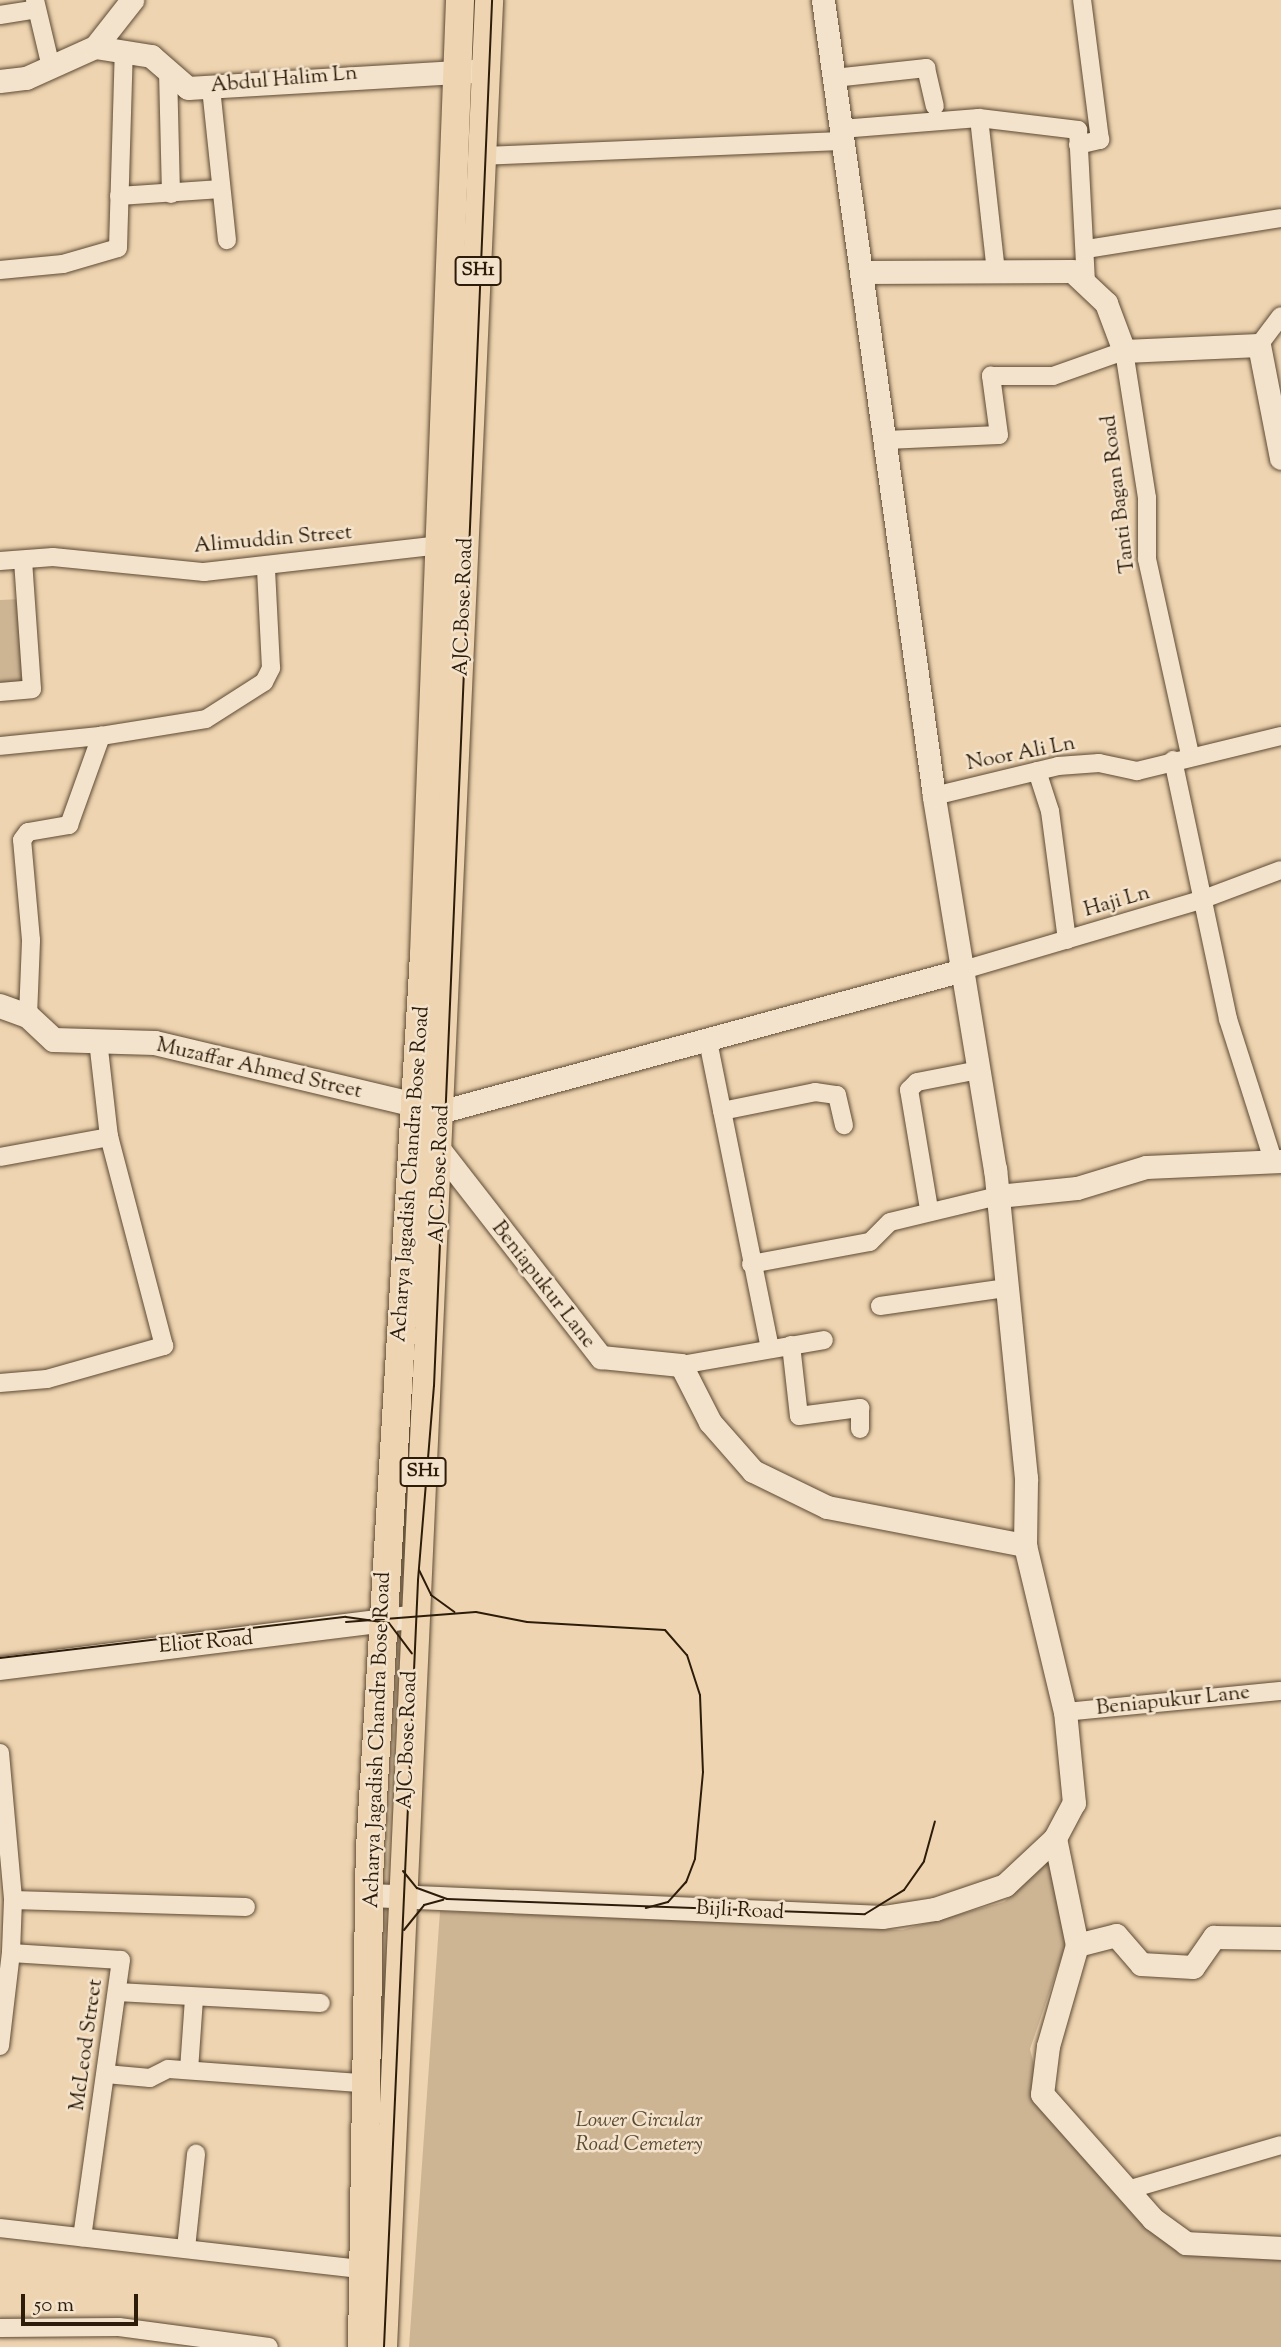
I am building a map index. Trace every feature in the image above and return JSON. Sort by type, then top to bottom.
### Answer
[{"type":"main road","name":"Acharya Jagadish Chandra Bose Road","points":[[362,2347],[375,2271],[370,2084],[370,1895],[382,1621],[429,1108],[438,546],[460,0]]},
{"type":"main road","name":"AJC Bose Road","points":[[383,2347],[375,2271],[401,1896],[412,1617],[442,1153],[429,1108],[467,542],[489,0]]},
{"type":"main road","name":"Muzaffar Ahmed Street","points":[[0,1006],[28,1016],[54,1040],[155,1044],[429,1108]]},
{"type":"street","points":[[0,81],[51,67],[95,47],[132,0]]},
{"type":"street","name":"Bijli Road","points":[[370,1895],[883,1917],[935,1909],[1005,1885],[1055,1838],[1074,1803],[1065,1712],[1025,1545],[1026,1478],[998,1196],[934,796],[823,0]]},
{"type":"street","points":[[1078,145],[1100,140],[1082,0]]},
{"type":"street","points":[[0,15],[36,5],[51,67]]},
{"type":"street","name":"Abdul Halim Ln","points":[[95,47],[151,56],[188,88],[369,72],[455,73],[486,69]]},
{"type":"street","points":[[0,270],[63,264],[118,248],[124,51]]},
{"type":"street","points":[[834,78],[926,68],[935,106]]},
{"type":"street","points":[[168,71],[171,194]]},
{"type":"street","points":[[211,88],[227,240]]},
{"type":"street","points":[[979,117],[996,271]]},
{"type":"street","points":[[482,156],[842,135],[979,117],[1078,130],[1087,249],[1086,284]]},
{"type":"street","points":[[119,196],[221,190]]},
{"type":"street","points":[[1087,249],[1281,218]]},
{"type":"street","points":[[863,272],[1072,271],[1106,303],[1124,351]]},
{"type":"street","points":[[1281,316],[1259,345],[1281,458]]},
{"type":"street","points":[[886,440],[999,435],[991,376],[1053,376],[1124,351],[1259,345]]},
{"type":"street","name":"Tanti Bagan Road","points":[[1124,351],[1147,498],[1147,559],[1181,757],[1200,900],[1228,1020],[1277,1162]]},
{"type":"street","name":"Alimuddin Street","points":[[0,561],[23,560],[204,572],[266,568],[467,542]]},
{"type":"street","points":[[0,692],[32,689],[23,560]]},
{"type":"street","points":[[0,746],[101,736],[206,719],[264,682],[271,668],[266,568]]},
{"type":"street","points":[[28,1016],[31,940],[22,841],[28,832],[69,825],[101,736]]},
{"type":"street","name":"Noor Ali Ln","points":[[934,796],[1037,771],[1099,763],[1137,771],[1181,757],[1281,736]]},
{"type":"street","points":[[1037,771],[1067,940]]},
{"type":"street","name":"Haji Ln","points":[[963,970],[1200,900],[1281,870]]},
{"type":"street","points":[[429,1108],[708,1041],[963,970]]},
{"type":"street","points":[[0,1383],[47,1379],[164,1346],[109,1137],[98,1041]]},
{"type":"street","points":[[708,1041],[769,1349]]},
{"type":"street","points":[[929,1209],[909,1090],[918,1082],[979,1070]]},
{"type":"street","points":[[722,1111],[826,1093],[837,1095],[844,1125]]},
{"type":"street","points":[[0,1157],[109,1137]]},
{"type":"street","name":"Beniapukur Lane","points":[[442,1153],[601,1357],[681,1365]]},
{"type":"street","points":[[751,1264],[870,1242],[890,1222],[929,1209],[998,1196],[1077,1188],[1146,1167],[1277,1162]]},
{"type":"street","points":[[880,1306],[1007,1288]]},
{"type":"street","points":[[824,1340],[681,1365],[710,1422],[753,1471],[827,1507],[1025,1545]]},
{"type":"street","points":[[790,1345],[799,1416],[860,1408],[860,1429]]},
{"type":"street","name":"Eliot Road","points":[[0,1668],[412,1617]]},
{"type":"street","name":"Beniapukur Lane","points":[[1065,1712],[1281,1691]]},
{"type":"street","points":[[0,1753],[13,1900],[11,1953],[0,2046]]},
{"type":"street","points":[[1055,1838],[1077,1945],[1048,2046],[1042,2094],[1127,2190],[1186,2243],[1281,2248]]},
{"type":"street","points":[[13,1900],[246,1907]]},
{"type":"street","points":[[1077,1945],[1116,1934],[1141,1964],[1193,1967],[1214,1937],[1281,1938]]},
{"type":"street","name":"McLeod Street","points":[[11,1953],[121,1960],[82,2236]]},
{"type":"street","points":[[117,1992],[194,1999],[321,2003]]},
{"type":"street","points":[[189,2070],[194,1999]]},
{"type":"street","points":[[106,2074],[150,2078],[158,2070],[189,2070],[370,2084]]},
{"type":"street","points":[[1127,2190],[1281,2146]]},
{"type":"street","points":[[186,2248],[196,2154]]},
{"type":"street","points":[[0,2228],[375,2271]]},
{"type":"street","points":[[0,2328],[120,2327],[269,2347]]},
{"type":"green space","points":[[21,599],[26,684],[0,685],[0,600]]},
{"type":"green space","name":"Lower Circular Road Cemetery","points":[[1048,1862],[1067,1941],[1030,2049],[1040,2089],[1189,2244],[1281,2249],[1281,2347],[409,2347],[440,1911],[902,1930],[1004,1902]]},
{"type":"tram line","points":[[384,2347],[418,1580],[434,1386],[492,0]]},
{"type":"tram line","points":[[419,1570],[431,1595],[454,1612]]},
{"type":"tram line","points":[[346,1622],[476,1612],[527,1622],[665,1630],[687,1655],[700,1695],[703,1772],[695,1859],[686,1882],[668,1902],[646,1908]]},
{"type":"tram line","points":[[0,1658],[346,1617],[389,1623],[412,1653]]},
{"type":"tram line","points":[[403,1871],[417,1888],[447,1899],[865,1914],[904,1890],[924,1861],[935,1821]]},
{"type":"tram line","points":[[404,1930],[424,1905],[443,1900]]}]
